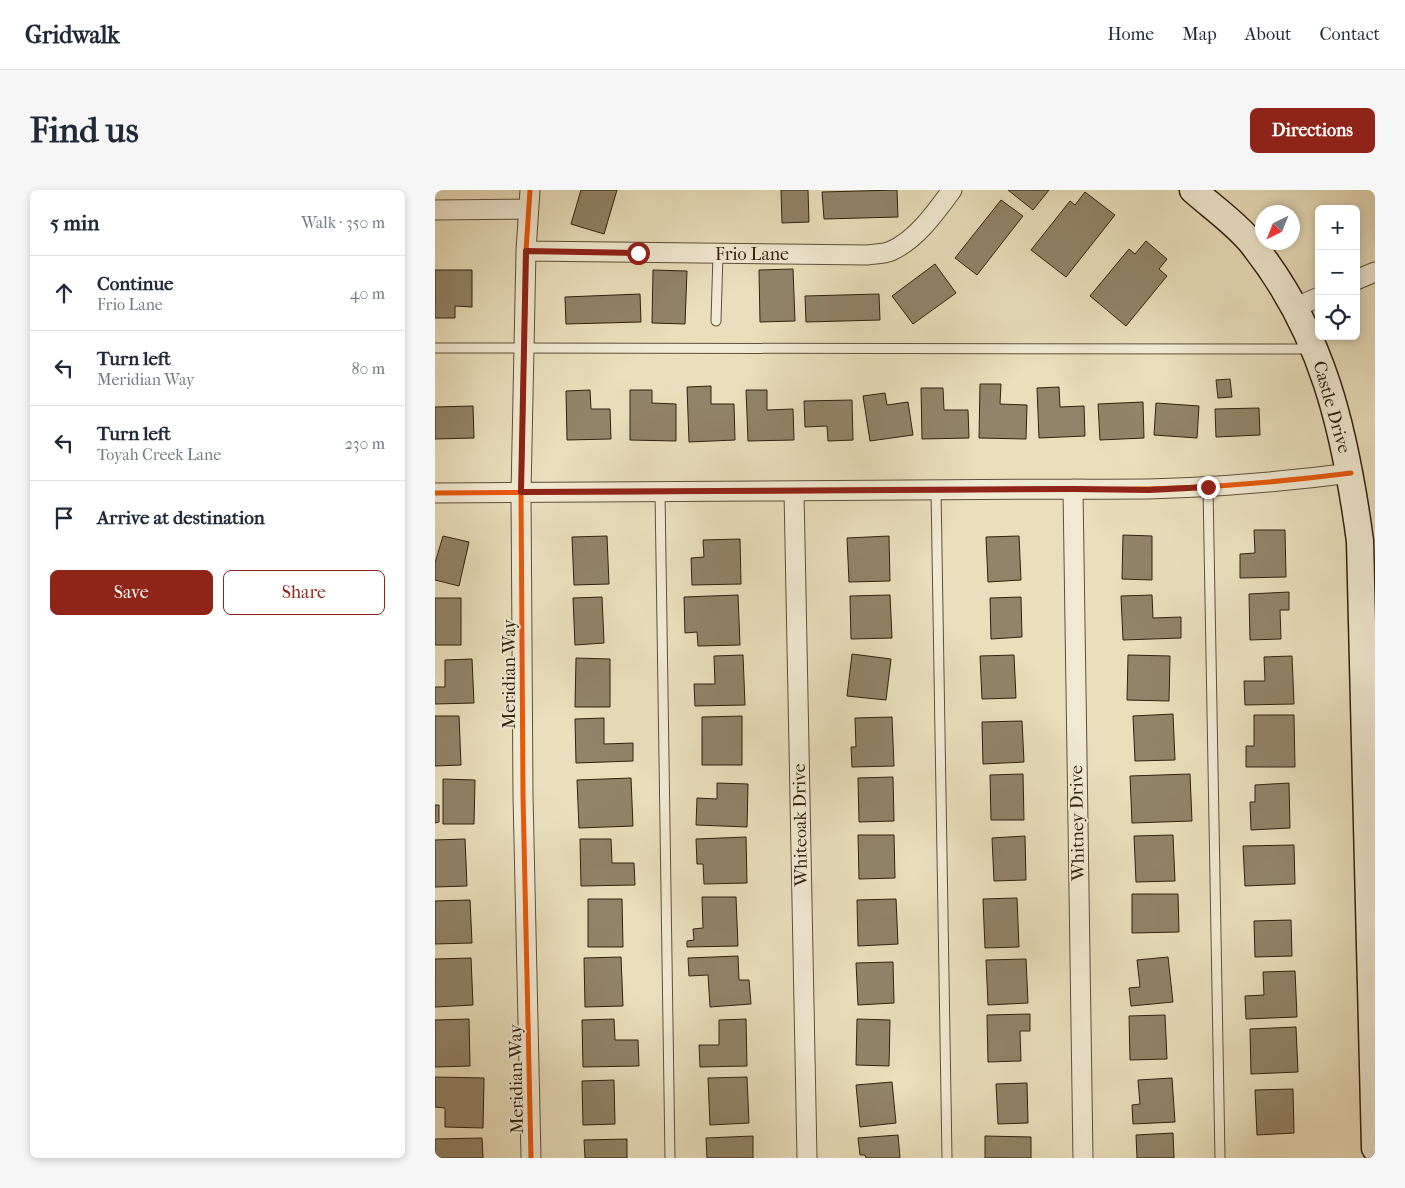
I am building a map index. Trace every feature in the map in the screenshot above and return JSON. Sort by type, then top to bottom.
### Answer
[{"type":"main road","name":"Castle Drive","points":[[1193,190],[1249,240],[1279,281],[1315,349],[1336,406],[1351,473],[1360,541],[1372,897],[1375,1148]]},
{"type":"street","name":"Frio Lane","points":[[526,251],[867,255],[890,251],[909,239],[931,217],[951,190]]},
{"type":"street","points":[[435,210],[529,199]]},
{"type":"street","name":"Meridian Way","points":[[529,199],[526,251],[521,492],[523,795],[531,1158]]},
{"type":"street","points":[[1360,278],[1375,272]]},
{"type":"street","points":[[1294,308],[1315,299]]},
{"type":"street","points":[[435,492],[1149,490],[1272,483],[1351,473]]},
{"type":"street","name":"Whitney Drive","points":[[1073,489],[1083,1158]]},
{"type":"street","name":"Whiteoak Drive","points":[[794,491],[807,1158]]},
{"type":"lane","points":[[716,321],[718,254]]},
{"type":"lane","points":[[435,348],[1315,349]]},
{"type":"lane","points":[[1208,487],[1220,1158]]},
{"type":"lane","points":[[936,490],[947,1158]]},
{"type":"lane","points":[[660,492],[670,1158]]},
{"type":"building","points":[[581,190],[617,190],[604,234],[571,224]]},
{"type":"building","points":[[781,190],[808,190],[809,222],[782,223]]},
{"type":"building","points":[[897,190],[898,217],[824,219],[822,192]]},
{"type":"building","points":[[1008,190],[1049,190],[1033,210]]},
{"type":"building","points":[[1085,192],[1115,215],[1066,277],[1031,250],[1070,201],[1075,205]]},
{"type":"building","points":[[1001,200],[1023,216],[977,275],[955,258]]},
{"type":"building","points":[[1146,241],[1167,259],[1159,269],[1167,276],[1126,326],[1090,296],[1129,249],[1135,254]]},
{"type":"building","points":[[935,264],[956,293],[913,324],[892,296]]},
{"type":"building","points":[[793,269],[795,321],[760,322],[759,270]]},
{"type":"building","points":[[435,270],[472,270],[472,307],[455,306],[455,318],[435,318]]},
{"type":"building","points":[[653,270],[687,271],[685,324],[652,323]]},
{"type":"building","points":[[640,294],[641,322],[566,324],[565,297]]},
{"type":"building","points":[[879,294],[880,320],[806,322],[805,296]]},
{"type":"building","points":[[1230,379],[1232,397],[1218,398],[1216,380]]},
{"type":"building","points":[[980,384],[1001,384],[1000,404],[1027,405],[1026,439],[979,438]]},
{"type":"building","points":[[711,386],[711,404],[734,404],[735,440],[689,442],[687,387]]},
{"type":"building","points":[[1059,387],[1060,407],[1084,406],[1085,436],[1039,438],[1037,388]]},
{"type":"building","points":[[921,388],[943,388],[944,410],[968,410],[969,438],[922,439]]},
{"type":"building","points":[[590,390],[591,409],[610,409],[611,439],[567,440],[566,391]]},
{"type":"building","points":[[630,390],[652,390],[652,403],[676,404],[676,441],[630,440]]},
{"type":"building","points":[[746,390],[767,390],[767,410],[793,409],[794,440],[748,441]]},
{"type":"building","points":[[885,393],[887,405],[908,402],[913,435],[870,441],[863,396]]},
{"type":"building","points":[[852,400],[853,440],[828,441],[827,426],[805,427],[804,401]]},
{"type":"building","points":[[1143,402],[1144,438],[1100,440],[1098,404]]},
{"type":"building","points":[[1156,403],[1199,406],[1197,438],[1154,435]]},
{"type":"building","points":[[473,406],[474,438],[435,439],[435,407]]},
{"type":"building","points":[[1259,408],[1260,435],[1216,437],[1215,409]]},
{"type":"building","points":[[1254,530],[1285,530],[1286,577],[1240,578],[1240,554],[1255,553]]},
{"type":"building","points":[[1123,535],[1152,536],[1152,580],[1122,579]]},
{"type":"building","points":[[443,536],[469,542],[459,586],[435,580],[435,563]]},
{"type":"building","points":[[607,536],[609,584],[574,585],[572,537]]},
{"type":"building","points":[[889,536],[890,581],[849,582],[847,538]]},
{"type":"building","points":[[1019,536],[1021,580],[988,582],[986,537]]},
{"type":"building","points":[[740,539],[741,584],[692,585],[691,558],[704,557],[703,540]]},
{"type":"building","points":[[1289,592],[1289,610],[1280,610],[1281,639],[1250,640],[1249,594]]},
{"type":"building","points":[[738,595],[740,645],[698,646],[697,632],[685,633],[684,597]]},
{"type":"building","points":[[890,595],[892,638],[851,639],[850,596]]},
{"type":"building","points":[[1152,595],[1153,618],[1181,617],[1181,638],[1123,640],[1121,596]]},
{"type":"building","points":[[602,597],[604,643],[575,645],[573,598]]},
{"type":"building","points":[[1021,597],[1022,637],[991,639],[990,598]]},
{"type":"building","points":[[435,598],[461,598],[461,645],[435,645]]},
{"type":"building","points":[[852,654],[891,659],[886,700],[847,696]]},
{"type":"building","points":[[743,655],[745,705],[695,706],[694,684],[715,684],[714,656]]},
{"type":"building","points":[[1014,655],[1016,698],[982,699],[980,656]]},
{"type":"building","points":[[1128,655],[1170,656],[1169,701],[1127,700]]},
{"type":"building","points":[[1292,656],[1294,704],[1245,705],[1244,681],[1265,681],[1264,657]]},
{"type":"building","points":[[576,658],[610,659],[610,707],[575,707]]},
{"type":"building","points":[[472,659],[474,703],[435,704],[435,687],[445,687],[445,660]]},
{"type":"building","points":[[1173,714],[1175,760],[1135,761],[1133,716]]},
{"type":"building","points":[[1254,715],[1294,715],[1295,767],[1246,767],[1246,746],[1254,746]]},
{"type":"building","points":[[435,716],[459,716],[461,765],[435,766]]},
{"type":"building","points":[[742,716],[742,765],[702,765],[702,717]]},
{"type":"building","points":[[892,717],[894,766],[852,767],[851,747],[856,747],[855,718]]},
{"type":"building","points":[[604,718],[604,744],[633,743],[633,761],[576,763],[575,719]]},
{"type":"building","points":[[1022,721],[1024,762],[983,764],[982,722]]},
{"type":"building","points":[[1023,774],[1024,820],[991,820],[990,775]]},
{"type":"building","points":[[1190,774],[1192,821],[1132,823],[1130,776]]},
{"type":"building","points":[[893,777],[894,821],[859,822],[858,778]]},
{"type":"building","points":[[631,778],[633,826],[579,828],[577,780]]},
{"type":"building","points":[[443,779],[475,780],[474,824],[443,824]]},
{"type":"building","points":[[717,783],[748,784],[747,827],[696,825],[697,798],[717,799]]},
{"type":"building","points":[[1289,783],[1290,828],[1251,830],[1250,802],[1255,802],[1255,785]]},
{"type":"building","points":[[435,805],[439,805],[439,822],[435,823]]},
{"type":"building","points":[[858,835],[894,835],[895,878],[859,879]]},
{"type":"building","points":[[1173,835],[1175,881],[1136,882],[1134,836]]},
{"type":"building","points":[[1025,836],[1026,880],[994,881],[992,838]]},
{"type":"building","points":[[746,837],[747,883],[704,884],[703,864],[697,864],[696,839]]},
{"type":"building","points":[[465,839],[467,886],[435,887],[435,840]]},
{"type":"building","points":[[580,839],[611,839],[612,863],[634,863],[635,885],[581,886]]},
{"type":"building","points":[[1294,845],[1295,884],[1245,886],[1243,846]]},
{"type":"building","points":[[1132,894],[1178,894],[1179,932],[1132,933]]},
{"type":"building","points":[[702,897],[736,897],[738,946],[687,947],[687,941],[694,940],[693,929],[703,928]]},
{"type":"building","points":[[1017,898],[1019,947],[985,948],[983,899]]},
{"type":"building","points":[[588,899],[622,899],[623,947],[588,947]]},
{"type":"building","points":[[896,899],[898,944],[858,946],[857,900]]},
{"type":"building","points":[[470,900],[472,943],[435,944],[435,901]]},
{"type":"building","points":[[1291,920],[1292,956],[1255,957],[1254,921]]},
{"type":"building","points":[[738,956],[739,980],[749,980],[751,1004],[710,1007],[708,975],[689,976],[688,958]]},
{"type":"building","points":[[621,957],[623,1006],[585,1007],[584,958]]},
{"type":"building","points":[[1168,957],[1173,1002],[1131,1006],[1129,988],[1140,987],[1137,960]]},
{"type":"building","points":[[471,958],[473,1005],[435,1007],[435,959]]},
{"type":"building","points":[[1026,959],[1028,1003],[988,1005],[986,960]]},
{"type":"building","points":[[893,962],[894,1003],[858,1005],[856,963]]},
{"type":"building","points":[[1295,971],[1297,1017],[1246,1019],[1245,996],[1264,995],[1263,972]]},
{"type":"building","points":[[1030,1014],[1030,1031],[1020,1031],[1021,1061],[988,1062],[987,1015]]},
{"type":"building","points":[[1165,1015],[1167,1059],[1130,1060],[1129,1016]]},
{"type":"building","points":[[469,1019],[470,1066],[435,1067],[435,1020]]},
{"type":"building","points":[[614,1019],[615,1040],[638,1040],[639,1066],[583,1067],[582,1020]]},
{"type":"building","points":[[746,1019],[747,1066],[700,1067],[699,1045],[719,1045],[719,1020]]},
{"type":"building","points":[[857,1019],[890,1020],[889,1066],[856,1065]]},
{"type":"building","points":[[1296,1027],[1298,1072],[1251,1074],[1250,1029]]},
{"type":"building","points":[[435,1077],[484,1078],[483,1128],[445,1127],[445,1108],[435,1107]]},
{"type":"building","points":[[747,1077],[749,1123],[710,1125],[708,1078]]},
{"type":"building","points":[[1172,1078],[1175,1122],[1133,1124],[1132,1105],[1140,1104],[1138,1080]]},
{"type":"building","points":[[614,1080],[615,1124],[583,1125],[582,1081]]},
{"type":"building","points":[[892,1082],[896,1123],[860,1127],[856,1085]]},
{"type":"building","points":[[1027,1083],[1028,1123],[998,1124],[996,1084]]},
{"type":"building","points":[[1293,1089],[1294,1133],[1257,1135],[1255,1090]]},
{"type":"building","points":[[1173,1133],[1174,1158],[1137,1158],[1136,1135]]},
{"type":"building","points":[[898,1135],[900,1158],[866,1158],[865,1155],[860,1155],[858,1138]]},
{"type":"building","points":[[753,1136],[753,1158],[707,1158],[706,1138]]},
{"type":"building","points":[[985,1136],[1031,1137],[1031,1158],[985,1158]]},
{"type":"building","points":[[482,1138],[483,1158],[435,1158],[435,1139]]},
{"type":"building","points":[[627,1139],[627,1158],[585,1158],[584,1140]]},
{"type":"cycle path","points":[[530,190],[526,251],[521,493],[523,795],[531,1158]]},
{"type":"cycle path","points":[[435,493],[1143,489],[1247,484],[1351,473]]},
{"type":"route","points":[[638,253],[526,251],[521,492],[1149,490],[1208,487]]}]
